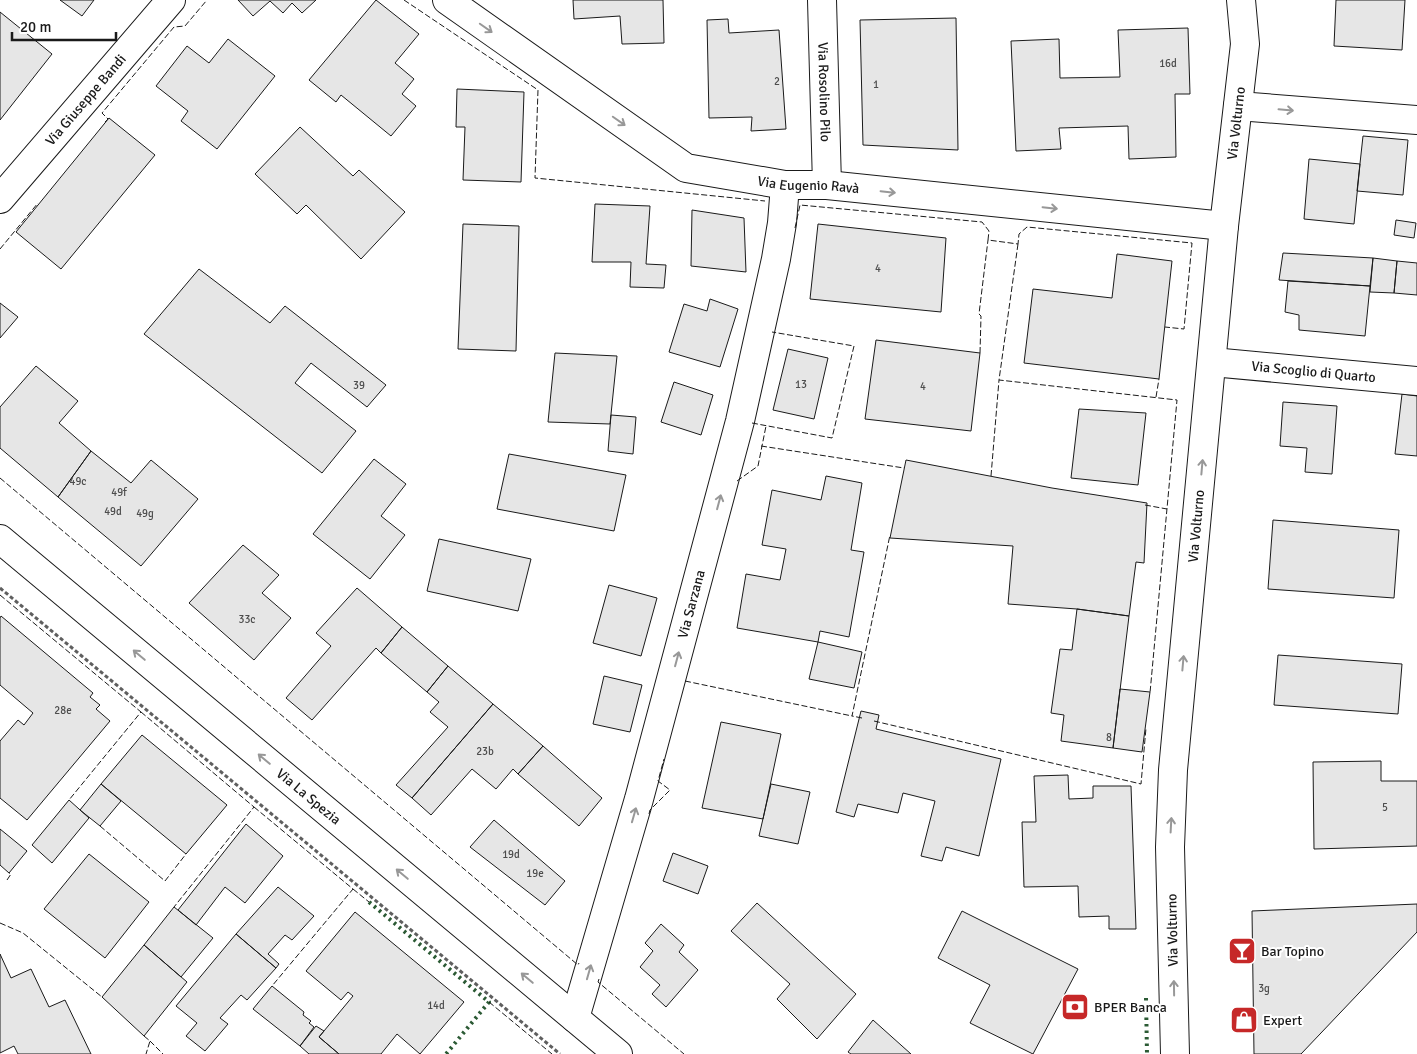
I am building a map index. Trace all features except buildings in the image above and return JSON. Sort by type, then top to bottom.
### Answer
[{"type":"street","name":"Via Giuseppe Bandi","points":[[0,199],[171,0]]},
{"type":"street","name":"Via Eugenio Ravà","points":[[446,0],[686,168],[785,185],[827,186],[1224,226]]},
{"type":"street","name":"Via Rosolino Pilo","points":[[822,0],[827,186]]},
{"type":"street","name":"Via Volturno","points":[[1175,1054],[1170,846],[1172,792],[1224,226],[1245,44],[1241,0]]},
{"type":"street","points":[[1238,106],[1417,120]]},
{"type":"street","name":"Via Sarzana","points":[[576,1018],[644,782],[740,421],[776,259],[785,185]]},
{"type":"street","name":"Via Scoglio di Quarto","points":[[1212,362],[1417,382]]},
{"type":"street","name":"Via La Spezia","points":[[0,539],[618,1054]]},
{"type":"path","points":[[0,588],[560,1054]]},
{"type":"hedge","points":[[369,902],[489,1002],[446,1054]]},
{"type":"hedge","points":[[1146,998],[1147,1054]]},
{"type":"fence","points":[[105,122],[108,119],[102,113],[174,27],[185,26],[207,0]]},
{"type":"fence","points":[[404,0],[538,90],[535,178],[765,201]]},
{"type":"fence","points":[[0,249],[38,203]]},
{"type":"fence","points":[[795,228],[800,205],[982,222],[989,231],[988,240],[1018,244],[1019,234],[1027,227],[1192,243],[1184,329],[1165,327]]},
{"type":"fence","points":[[980,353],[981,316],[979,314],[988,240]]},
{"type":"fence","points":[[1018,244],[999,380],[1177,400],[1150,693]]},
{"type":"fence","points":[[752,423],[832,438],[854,346],[772,332]]},
{"type":"fence","points":[[1156,397],[1159,379]]},
{"type":"fence","points":[[991,476],[999,380]]},
{"type":"fence","points":[[737,481],[758,466],[766,426]]},
{"type":"fence","points":[[761,446],[904,468]]},
{"type":"fence","points":[[0,478],[578,965],[579,963]]},
{"type":"fence","points":[[1145,505],[1167,509]]},
{"type":"fence","points":[[862,718],[852,716],[890,535]]},
{"type":"fence","points":[[0,595],[141,712],[69,800]]},
{"type":"fence","points":[[685,681],[852,716]]},
{"type":"fence","points":[[141,712],[254,807],[174,907]]},
{"type":"fence","points":[[874,721],[1141,784],[1146,728]]},
{"type":"fence","points":[[649,814],[650,810],[670,790],[658,781],[664,759]]},
{"type":"fence","points":[[254,807],[353,889],[272,986]]},
{"type":"fence","points":[[100,826],[165,881],[186,854]]},
{"type":"fence","points":[[7,880],[11,874],[9,873]]},
{"type":"fence","points":[[353,889],[369,902]]},
{"type":"fence","points":[[0,923],[23,933],[102,997]]},
{"type":"fence","points":[[599,979],[598,982],[684,1054]]},
{"type":"fence","points":[[489,1002],[552,1054]]},
{"type":"fence","points":[[144,1036],[150,1041],[146,1054]]},
{"type":"fence","points":[[150,1041],[163,1054]]},
{"type":"place","name":"Bar Topino","points":[[1242,951]]},
{"type":"place","name":"BPER Banca","points":[[1075,1007]]},
{"type":"place","name":"Expert","points":[[1244,1020]]}]
